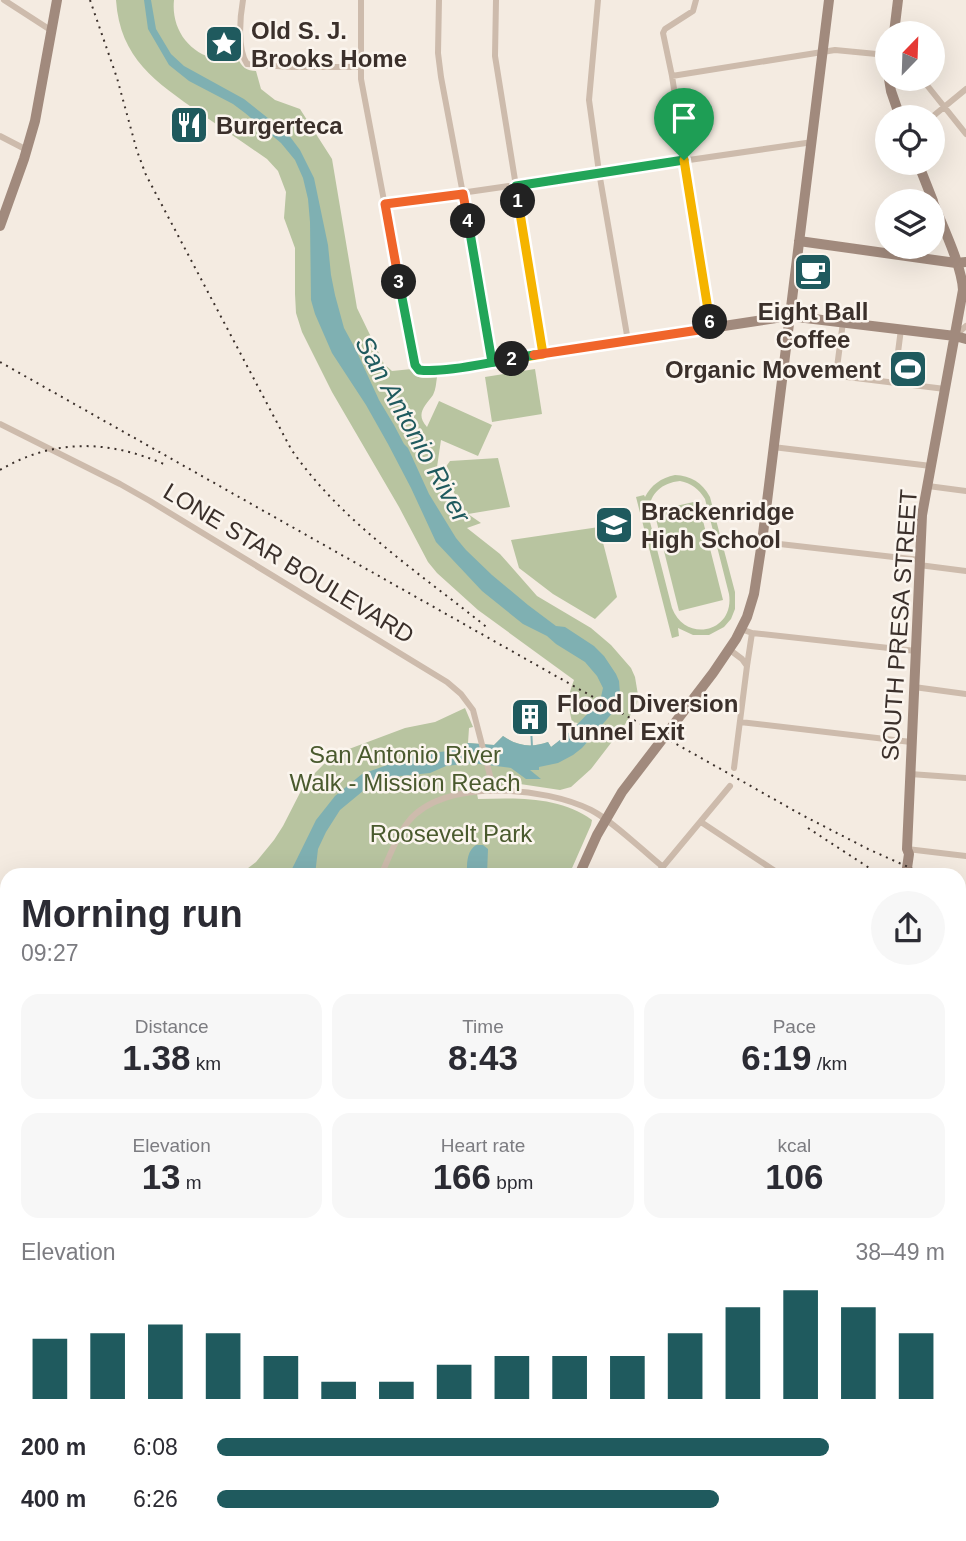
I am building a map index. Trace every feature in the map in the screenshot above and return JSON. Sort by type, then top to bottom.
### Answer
[{"type":"main road","points":[[0,226],[27,150],[38,106],[57,0]]},
{"type":"main road","points":[[582,868],[605,820],[628,784],[730,650],[754,594],[830,0]]},
{"type":"main road","points":[[895,21],[898,0]]},
{"type":"main road","name":"SOUTH PRESA STREET","points":[[905,868],[909,854],[911,742],[922,515],[963,290],[961,262],[945,228]]},
{"type":"main road","points":[[799,241],[961,262]]},
{"type":"main road","points":[[419,370],[492,362],[789,316],[955,336],[966,340]]},
{"type":"street","points":[[4,0],[52,32]]},
{"type":"street","points":[[243,0],[240,33],[247,64],[360,67]]},
{"type":"street","points":[[361,0],[360,79],[415,365],[419,370]]},
{"type":"street","points":[[439,0],[439,63],[492,362]]},
{"type":"street","points":[[496,0],[495,56],[543,354]]},
{"type":"street","points":[[598,0],[589,93],[628,341]]},
{"type":"street","points":[[696,0],[690,14],[664,31],[712,328]]},
{"type":"street","points":[[672,76],[835,50],[875,54]]},
{"type":"street","points":[[945,106],[966,89]]},
{"type":"street","points":[[931,91],[942,105]]},
{"type":"street","points":[[945,108],[966,134]]},
{"type":"street","points":[[0,136],[27,150]]},
{"type":"street","points":[[385,204],[813,142]]},
{"type":"street","points":[[836,375],[843,322]]},
{"type":"street","points":[[955,336],[966,326]]},
{"type":"street","points":[[894,383],[901,329]]},
{"type":"street","points":[[782,369],[945,389]]},
{"type":"street","name":"LONE STAR BOULEVARD","points":[[0,424],[151,501],[447,682],[473,710],[494,791]]},
{"type":"street","points":[[773,447],[931,466]]},
{"type":"street","points":[[928,486],[966,491]]},
{"type":"street","points":[[762,542],[920,562],[966,571]]},
{"type":"street","points":[[741,629],[752,633],[916,651]]},
{"type":"street","points":[[734,768],[752,633]]},
{"type":"street","points":[[730,650],[747,666]]},
{"type":"street","points":[[914,687],[966,694]]},
{"type":"street","points":[[740,722],[911,742]]},
{"type":"street","points":[[910,774],[966,778]]},
{"type":"street","points":[[384,868],[402,830],[415,814],[426,806],[455,795],[494,791],[552,796],[591,810],[663,867],[730,786]]},
{"type":"street","points":[[701,822],[770,868]]},
{"type":"street","points":[[907,849],[966,856]]},
{"type":"green space","points":[[116,0],[174,0],[175,20],[183,38],[190,45],[216,59],[238,58],[245,68],[256,71],[261,89],[275,100],[300,109],[332,159],[357,308],[384,364],[392,371],[412,369],[419,377],[437,377],[434,393],[422,414],[427,427],[439,401],[492,425],[478,456],[441,440],[437,467],[458,508],[466,513],[442,472],[450,461],[498,458],[510,507],[468,514],[481,523],[467,528],[500,554],[537,596],[591,628],[611,645],[631,668],[638,695],[637,704],[591,769],[571,787],[560,790],[520,784],[476,788],[478,799],[537,800],[566,806],[592,820],[572,868],[248,868],[274,840],[305,783],[324,764],[349,749],[405,728],[435,722],[465,708],[473,727],[469,728],[468,743],[494,745],[503,736],[524,745],[548,742],[551,747],[578,723],[572,722],[569,706],[574,680],[478,610],[428,562],[332,392],[302,332],[296,313],[295,248],[284,218],[286,192],[278,171],[267,159],[155,79],[133,54],[119,21]]},
{"type":"green space","points":[[535,369],[542,414],[492,422],[485,377]]},
{"type":"green space","points":[[675,475],[696,481],[710,497],[735,592],[735,609],[731,619],[724,627],[709,635],[693,635],[678,628],[679,636],[672,638],[636,497],[645,497],[661,480]],"holes":[[[673,482],[684,482],[694,487],[705,499],[729,594],[729,607],[725,617],[708,629],[688,626],[672,608],[649,518],[650,504],[656,492]]]},
{"type":"green space","points":[[698,501],[723,600],[679,611],[654,511]]},
{"type":"green space","points":[[599,527],[617,597],[595,619],[553,594],[519,568],[511,540]]},
{"type":"water","points":[[144,0],[151,0],[156,29],[171,54],[184,66],[244,99],[288,134],[300,150],[314,178],[335,295],[344,328],[379,400],[408,448],[429,494],[466,550],[492,575],[556,626],[565,627],[594,646],[604,656],[619,681],[620,694],[614,711],[573,755],[558,763],[539,767],[539,770],[530,770],[541,779],[526,779],[511,768],[472,763],[380,781],[340,810],[318,849],[316,868],[292,868],[316,820],[335,796],[362,774],[424,752],[447,751],[468,743],[494,745],[503,736],[524,745],[548,742],[551,747],[595,706],[603,688],[585,662],[547,636],[523,624],[482,591],[436,542],[388,444],[332,353],[315,314],[311,300],[308,199],[295,160],[281,143],[245,113],[189,81],[169,65],[148,29]]},
{"type":"water","points":[[483,845],[488,849],[487,868],[467,868],[473,848]]},
{"type":"waterway","points":[[531,727],[532,747]]},
{"type":"railway","points":[[90,0],[146,175],[291,449],[333,500],[358,524],[489,629]]},
{"type":"railway","points":[[0,362],[802,815],[910,868]]},
{"type":"railway","points":[[0,470],[41,452],[82,446],[124,451],[166,465]]},
{"type":"railway","points":[[808,828],[869,868]]},
{"type":"place","name":"Old S. J. Brooks Home","points":[[224,44]]},
{"type":"place","name":"Burgerteca","points":[[189,125]]},
{"type":"place","name":"Eight Ball Coffee","points":[[813,272]]},
{"type":"place","name":"Organic Movement","points":[[908,369]]},
{"type":"place","name":"Brackenridge High School","points":[[614,525]]},
{"type":"place","name":"Flood Diversion Tunnel Exit","points":[[530,717]]},
{"type":"route","points":[[684,160],[516,186],[543,354],[487,363],[427,371],[416,368],[385,204],[463,194],[492,362],[543,354],[712,328],[684,160]]},
{"type":"water label","name":"San Antonio River","points":[[413,429]]},
{"type":"park label","name":"San Antonio River Walk - Mission Reach","points":[[405,768]]},
{"type":"park label","name":"Roosevelt Park","points":[[451,833]]}]
